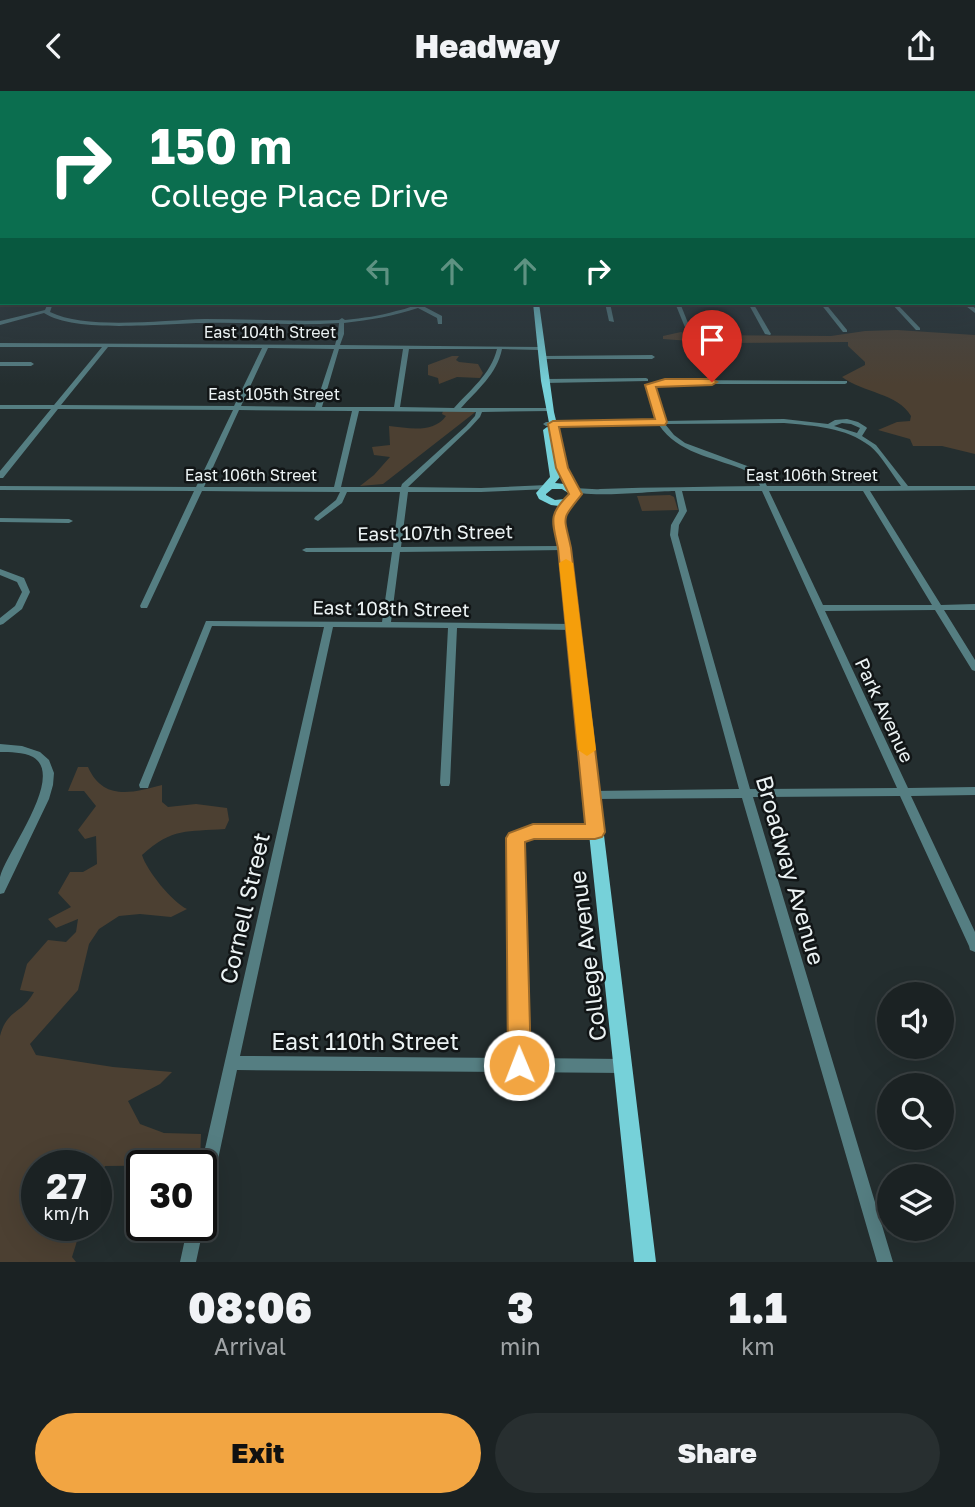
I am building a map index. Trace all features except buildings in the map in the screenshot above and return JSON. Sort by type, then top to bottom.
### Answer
[{"type":"main road","points":[[536,305],[555,477],[541,491],[543,499],[556,503],[571,495]]},
{"type":"main road","points":[[550,424],[571,495]]},
{"type":"main road","points":[[547,487],[561,486],[571,495]]},
{"type":"main road","points":[[558,519],[560,510],[571,495]]},
{"type":"main road","name":"College Avenue","points":[[543,499],[558,519],[564,548],[645,1262]]},
{"type":"street","points":[[46,311],[49,305]]},
{"type":"street","points":[[0,323],[46,311],[59,319],[97,322],[341,320],[386,315],[421,305]]},
{"type":"street","points":[[608,305],[612,321]]},
{"type":"street","points":[[678,305],[692,337]]},
{"type":"street","points":[[751,305],[768,334]]},
{"type":"street","points":[[824,305],[845,331]]},
{"type":"street","points":[[895,305],[918,330]]},
{"type":"street","points":[[418,306],[437,314],[440,323]]},
{"type":"street","points":[[318,409],[341,320]]},
{"type":"street","name":"East 104th Street","points":[[0,345],[541,348]]},
{"type":"street","points":[[0,476],[107,345]]},
{"type":"street","points":[[144,606],[266,346]]},
{"type":"street","points":[[397,409],[407,348]]},
{"type":"street","points":[[456,409],[486,375],[496,361],[500,348]]},
{"type":"street","points":[[542,358],[652,357]]},
{"type":"street","points":[[0,364],[31,364]]},
{"type":"street","points":[[545,381],[845,382]]},
{"type":"street","points":[[648,383],[664,431],[674,441],[745,467],[755,473],[764,489]]},
{"type":"street","name":"East 105th Street","points":[[0,407],[548,409]]},
{"type":"street","points":[[318,519],[339,501],[356,409]]},
{"type":"street","points":[[386,626],[406,484],[473,421],[480,409]]},
{"type":"street","points":[[550,424],[795,422],[829,426],[858,436],[880,452],[906,488]]},
{"type":"street","name":"East 106th Street","points":[[0,488],[501,490],[547,487]]},
{"type":"street","points":[[865,488],[975,668]]},
{"type":"street","points":[[972,488],[975,496]]},
{"type":"street","name":"East 106th Street","points":[[571,495],[678,489],[972,488]]},
{"type":"street","name":"Broadway Avenue","points":[[678,489],[683,511],[675,525],[674,535],[746,794],[885,1262]]},
{"type":"street","name":"Park Avenue","points":[[764,489],[975,946]]},
{"type":"street","name":"East 106th Street","points":[[501,490],[543,499]]},
{"type":"street","points":[[0,520],[69,521]]},
{"type":"street","name":"East 107th Street","points":[[306,550],[564,548]]},
{"type":"street","points":[[0,572],[21,580],[26,592],[19,607],[0,622]]},
{"type":"street","points":[[819,608],[975,607]]},
{"type":"street","name":"East 108th Street","points":[[144,785],[209,623],[573,627]]},
{"type":"street","name":"Cornell Street","points":[[213,1150],[329,625]]},
{"type":"street","points":[[445,783],[453,627]]},
{"type":"street","points":[[0,748],[13,748],[35,754],[44,762],[50,780],[43,803],[0,889]]},
{"type":"street","points":[[592,795],[975,791]]},
{"type":"street","points":[[519,1065],[516,838],[533,831],[595,832]]},
{"type":"street","name":"East 110th Street","points":[[232,1063],[624,1066]]},
{"type":"street","points":[[188,1262],[193,1241]]},
{"type":"shaded area","points":[[897,330],[975,335],[975,454],[942,446],[913,446],[910,439],[878,430],[897,422],[910,421],[911,416],[898,402],[842,377],[865,365],[848,346],[848,342],[718,343],[663,339],[663,336],[681,332],[697,335],[831,336]]},
{"type":"shaded area","points":[[459,356],[456,360],[459,362],[478,364],[483,373],[480,378],[457,377],[439,384],[438,378],[428,375],[428,365]]},
{"type":"shaded area","points":[[478,410],[383,484],[360,486],[390,457],[374,455],[372,447],[390,445],[389,426],[427,428],[441,422],[446,416],[442,414],[443,411]]},
{"type":"shaded area","points":[[637,496],[674,497],[678,510],[642,511]]},
{"type":"shaded area","points":[[78,767],[88,767],[94,778],[110,790],[129,792],[162,785],[162,802],[168,807],[196,804],[227,808],[229,820],[225,829],[172,835],[142,855],[161,885],[174,900],[187,909],[171,917],[140,914],[119,916],[99,929],[89,944],[78,990],[30,1044],[36,1055],[113,1067],[172,1072],[160,1084],[128,1101],[140,1124],[164,1133],[201,1134],[200,1150],[126,1150],[126,1166],[112,1166],[112,1150],[21,1150],[21,1241],[77,1241],[72,1257],[76,1262],[0,1262],[0,1036],[7,1021],[34,992],[20,990],[27,964],[48,940],[66,942],[76,932],[78,919],[56,928],[48,919],[71,907],[58,893],[70,872],[83,872],[97,864],[96,836],[85,839],[78,830],[96,806],[84,791],[68,791]]},
{"type":"slow traffic","points":[[566,563],[587,750]]},
{"type":"route","points":[[519,1065],[514,844],[518,836],[533,831],[595,832],[564,548],[558,519],[560,510],[575,494],[562,468],[553,424],[661,422],[652,400],[650,385],[665,382],[712,382]]}]
